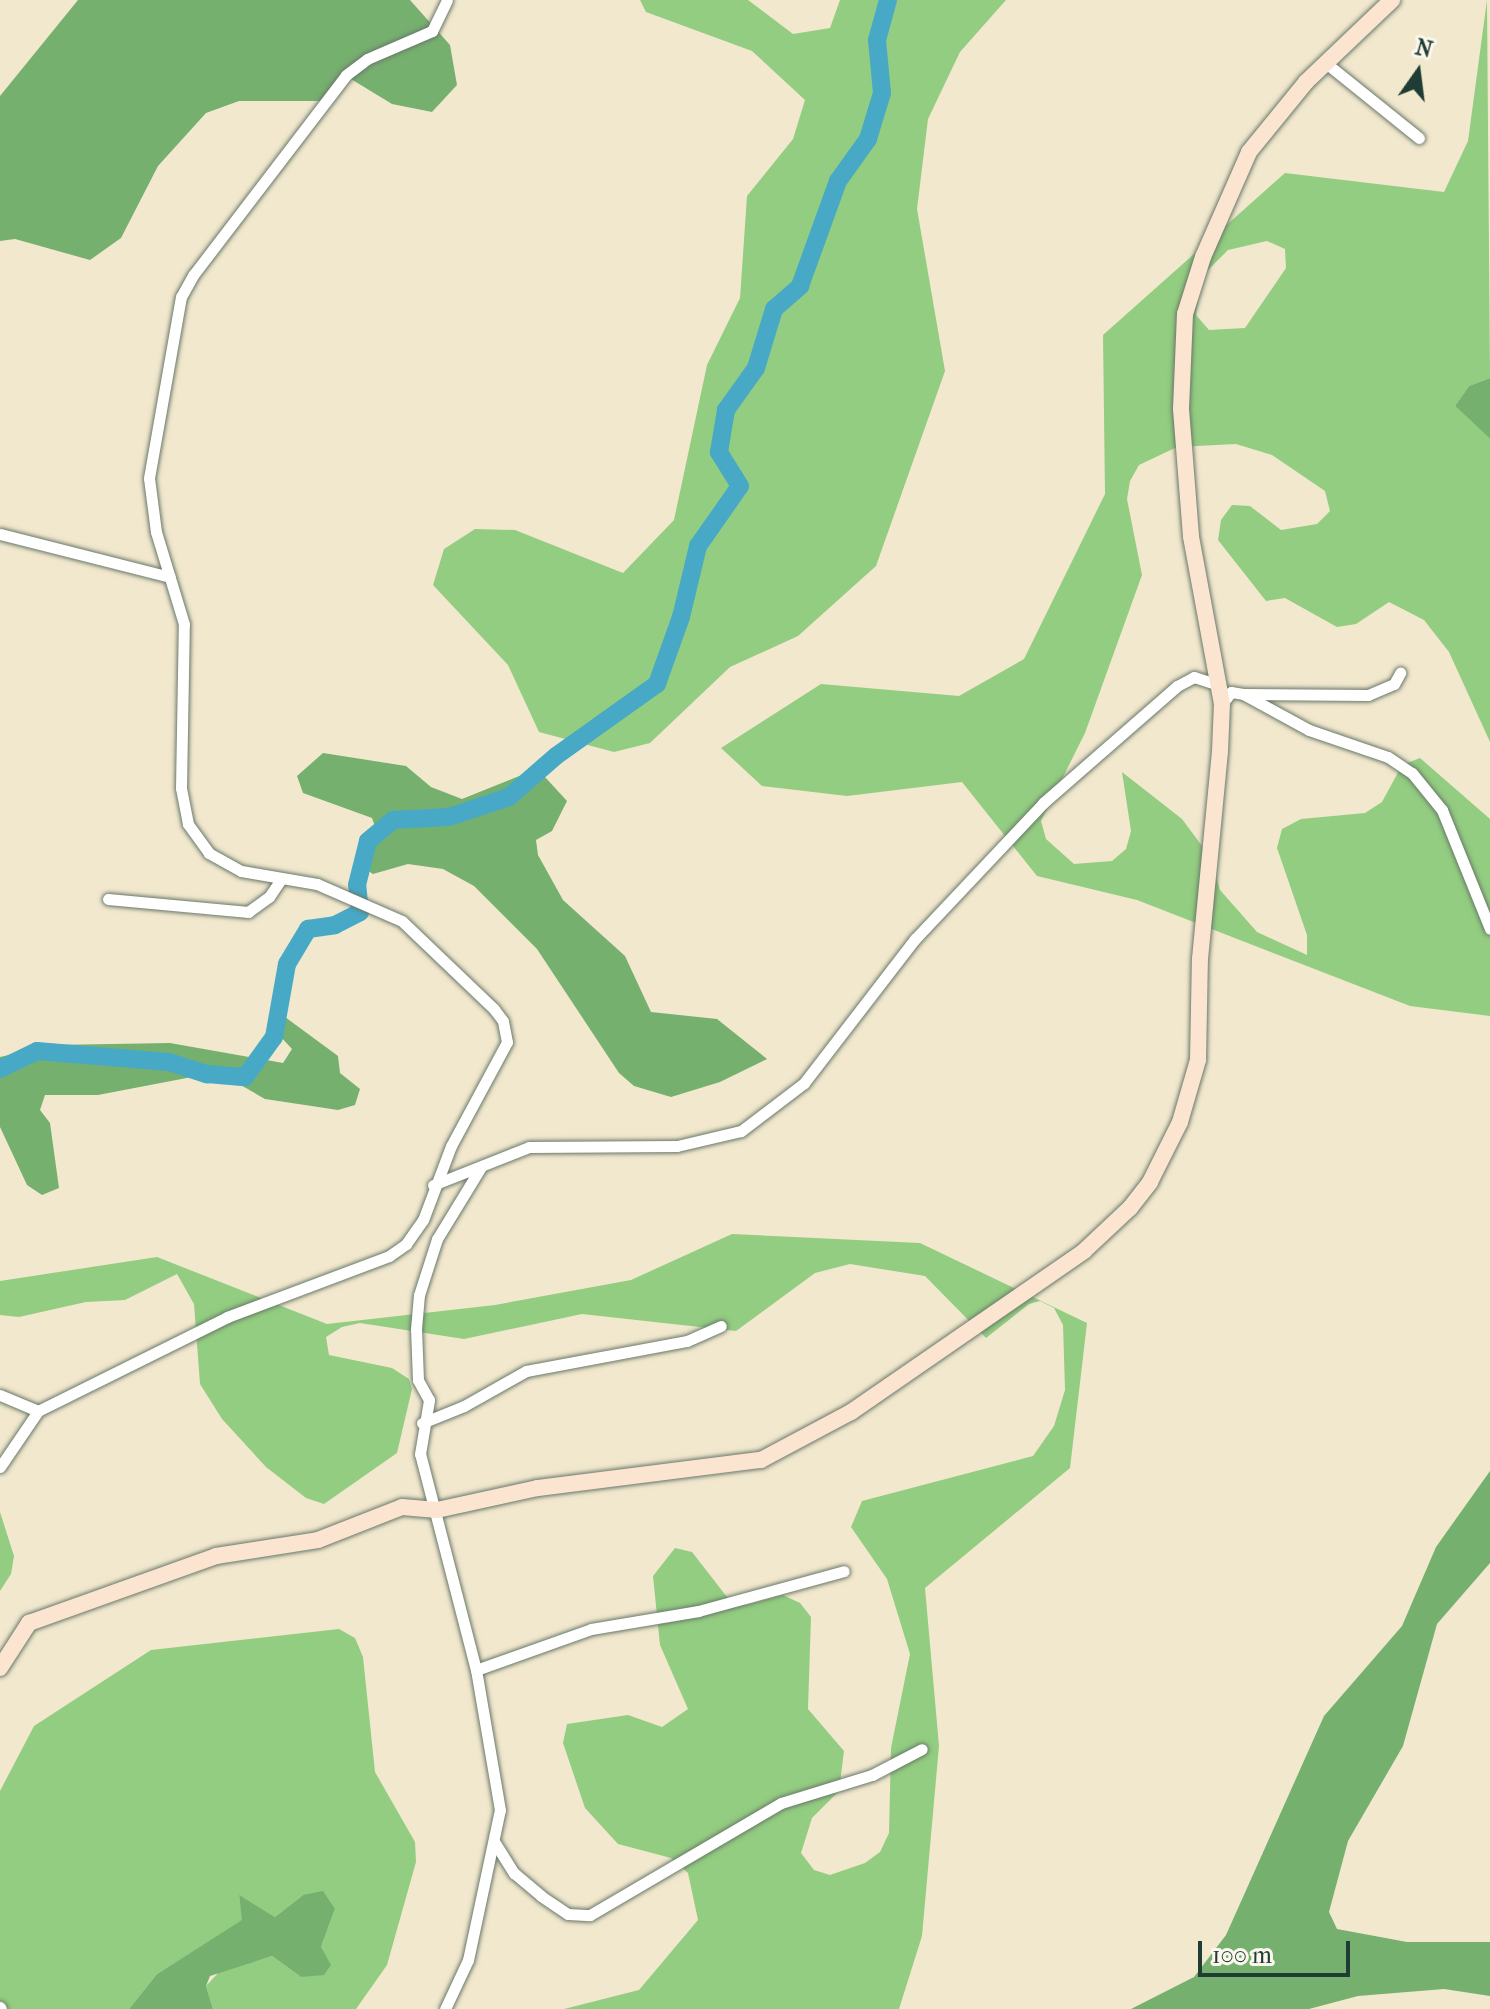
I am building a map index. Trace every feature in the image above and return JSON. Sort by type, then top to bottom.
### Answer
[{"type":"street","points":[[0,1467],[38,1411],[227,1317],[389,1256],[423,1220],[433,1185],[468,1112],[501,1061],[507,1042],[503,1021],[402,921],[317,884],[281,879],[223,862],[188,824],[181,788],[184,624],[156,532],[149,478],[181,297],[346,75],[367,59],[432,31],[447,0]]},
{"type":"street","points":[[0,1668],[29,1623],[216,1556],[348,1531],[402,1507],[437,1510],[538,1488],[761,1460],[851,1412],[1107,1234],[1150,1182],[1166,1153],[1198,1060],[1200,959],[1222,704],[1215,684],[1191,536],[1183,441],[1180,349],[1185,314],[1203,257],[1249,152],[1306,82],[1392,0]]},
{"type":"street","points":[[1327,64],[1419,138]]},
{"type":"street","points":[[0,534],[170,577]]},
{"type":"street","points":[[1222,704],[1231,692],[1368,695],[1394,684],[1400,673]]},
{"type":"street","points":[[433,1185],[506,1154],[551,1144],[700,1145],[758,1120],[804,1083],[915,939],[1043,803],[1177,686],[1194,677],[1215,684]]},
{"type":"street","points":[[1243,694],[1309,730],[1388,757],[1424,783],[1464,855],[1490,929]]},
{"type":"street","points":[[108,899],[248,912],[269,897],[281,879]]},
{"type":"street","points":[[445,2009],[463,1977],[500,1810],[476,1670],[437,1510],[420,1454],[422,1423],[429,1400],[418,1380],[419,1295],[437,1239],[481,1167]]},
{"type":"street","points":[[422,1423],[464,1406],[526,1371],[687,1341],[721,1326]]},
{"type":"street","points":[[0,1395],[38,1411]]},
{"type":"street","points":[[476,1670],[591,1629],[712,1607],[844,1571]]},
{"type":"street","points":[[495,1843],[514,1873],[541,1896],[568,1914],[590,1915],[781,1803],[872,1775],[922,1749]]},
{"type":"green space","points":[[78,0],[410,0],[450,45],[457,85],[432,112],[392,104],[346,76],[327,101],[239,101],[206,113],[158,166],[121,238],[90,260],[15,239],[0,241],[0,96]]},
{"type":"green space","points":[[640,0],[748,0],[793,34],[830,28],[840,0],[1006,0],[960,52],[928,119],[917,209],[945,371],[876,566],[798,636],[730,667],[650,743],[614,752],[539,732],[508,665],[433,585],[444,549],[475,529],[515,530],[623,573],[674,520],[707,365],[740,298],[747,196],[793,139],[805,100],[752,51],[646,12]]},
{"type":"green space","points":[[1487,0],[1490,378],[1469,386],[1455,406],[1490,439],[1490,742],[1449,652],[1424,620],[1389,602],[1356,624],[1337,627],[1285,598],[1266,601],[1218,540],[1221,520],[1232,505],[1250,506],[1281,530],[1317,524],[1330,511],[1325,491],[1272,455],[1236,444],[1177,447],[1139,465],[1130,481],[1127,499],[1142,575],[1085,733],[1041,821],[1046,839],[1074,864],[1112,861],[1126,849],[1131,831],[1122,772],[1182,819],[1211,858],[1220,890],[1257,932],[1307,955],[1307,935],[1277,848],[1282,829],[1301,819],[1365,813],[1382,802],[1402,765],[1420,758],[1490,819],[1490,1016],[1410,1006],[1137,900],[1037,876],[962,782],[847,796],[762,786],[721,748],[821,684],[959,696],[1024,659],[1105,494],[1103,335],[1285,173],[1444,192],[1468,141]],"holes":[[[1267,241],[1285,249],[1286,268],[1245,328],[1209,330],[1196,315],[1201,277],[1228,250]]]},
{"type":"green space","points":[[1490,378],[1490,439],[1455,406],[1469,386]]},
{"type":"green space","points":[[323,753],[406,766],[431,787],[462,799],[527,773],[545,777],[567,801],[552,831],[536,840],[538,855],[563,900],[625,956],[651,1012],[717,1019],[767,1059],[720,1082],[671,1097],[634,1086],[619,1073],[537,949],[474,886],[443,869],[408,864],[373,874],[358,864],[378,835],[372,818],[303,793],[297,776]]},
{"type":"green space","points":[[285,1017],[338,1056],[340,1073],[360,1089],[355,1105],[338,1110],[265,1099],[218,1072],[98,1095],[45,1095],[40,1110],[50,1123],[59,1188],[42,1195],[27,1185],[0,1127],[0,1057],[52,1045],[170,1043],[283,1063],[292,1049],[279,1035]]},
{"type":"green space","points":[[732,1234],[920,1243],[1087,1323],[1070,1468],[925,1588],[939,1746],[922,1936],[899,2009],[564,2009],[639,1990],[698,1920],[688,1873],[671,1858],[618,1844],[585,1808],[563,1743],[567,1724],[628,1715],[662,1727],[688,1709],[660,1645],[653,1576],[675,1548],[692,1552],[727,1597],[746,1605],[783,1595],[800,1603],[811,1617],[808,1709],[844,1751],[839,1791],[812,1818],[801,1853],[814,1870],[830,1875],[865,1863],[880,1852],[889,1833],[891,1748],[910,1654],[887,1579],[851,1527],[862,1501],[1033,1456],[1054,1426],[1065,1390],[1063,1325],[1054,1308],[1040,1301],[1029,1304],[986,1338],[925,1276],[850,1264],[815,1273],[736,1331],[582,1314],[464,1339],[360,1323],[342,1327],[326,1337],[329,1355],[392,1368],[409,1379],[412,1389],[397,1453],[324,1504],[306,1498],[266,1467],[222,1419],[200,1384],[194,1304],[177,1274],[125,1300],[86,1302],[19,1317],[0,1315],[0,1281],[157,1257],[327,1324],[495,1305],[631,1280]]},
{"type":"green space","points":[[1490,1471],[1490,1563],[1437,1624],[1403,1746],[1348,1841],[1329,1912],[1337,1929],[1407,1942],[1490,1942],[1490,1996],[1444,1989],[1358,1996],[1309,2009],[1131,2009],[1194,1977],[1226,1935],[1324,1716],[1402,1626],[1436,1547]]},
{"type":"green space","points":[[0,1512],[14,1556],[11,1574],[0,1591]]},
{"type":"green space","points":[[339,1629],[355,1638],[363,1657],[375,1772],[415,1842],[416,1862],[387,1965],[356,2009],[213,2009],[206,1986],[220,1971],[272,1956],[301,1977],[321,1947],[335,1909],[303,1895],[275,1917],[239,1896],[243,1920],[157,1974],[129,2009],[0,2009],[0,1791],[34,1726],[151,1650]]},
{"type":"green space","points":[[323,1891],[335,1909],[321,1947],[331,1965],[324,1975],[301,1977],[272,1956],[210,1976],[206,1986],[213,2009],[129,2009],[157,1974],[242,1920],[239,1895],[275,1917],[303,1895]]},
{"type":"waterway","points":[[0,1069],[37,1051],[169,1062],[207,1074],[245,1077],[274,1037],[287,964],[308,929],[335,925],[360,912],[357,885],[368,841],[393,820],[449,817],[509,797],[556,756],[657,684],[681,617],[698,546],[740,486],[719,452],[726,410],[756,368],[774,309],[800,286],[838,181],[868,139],[882,93],[877,40],[888,0]]}]
